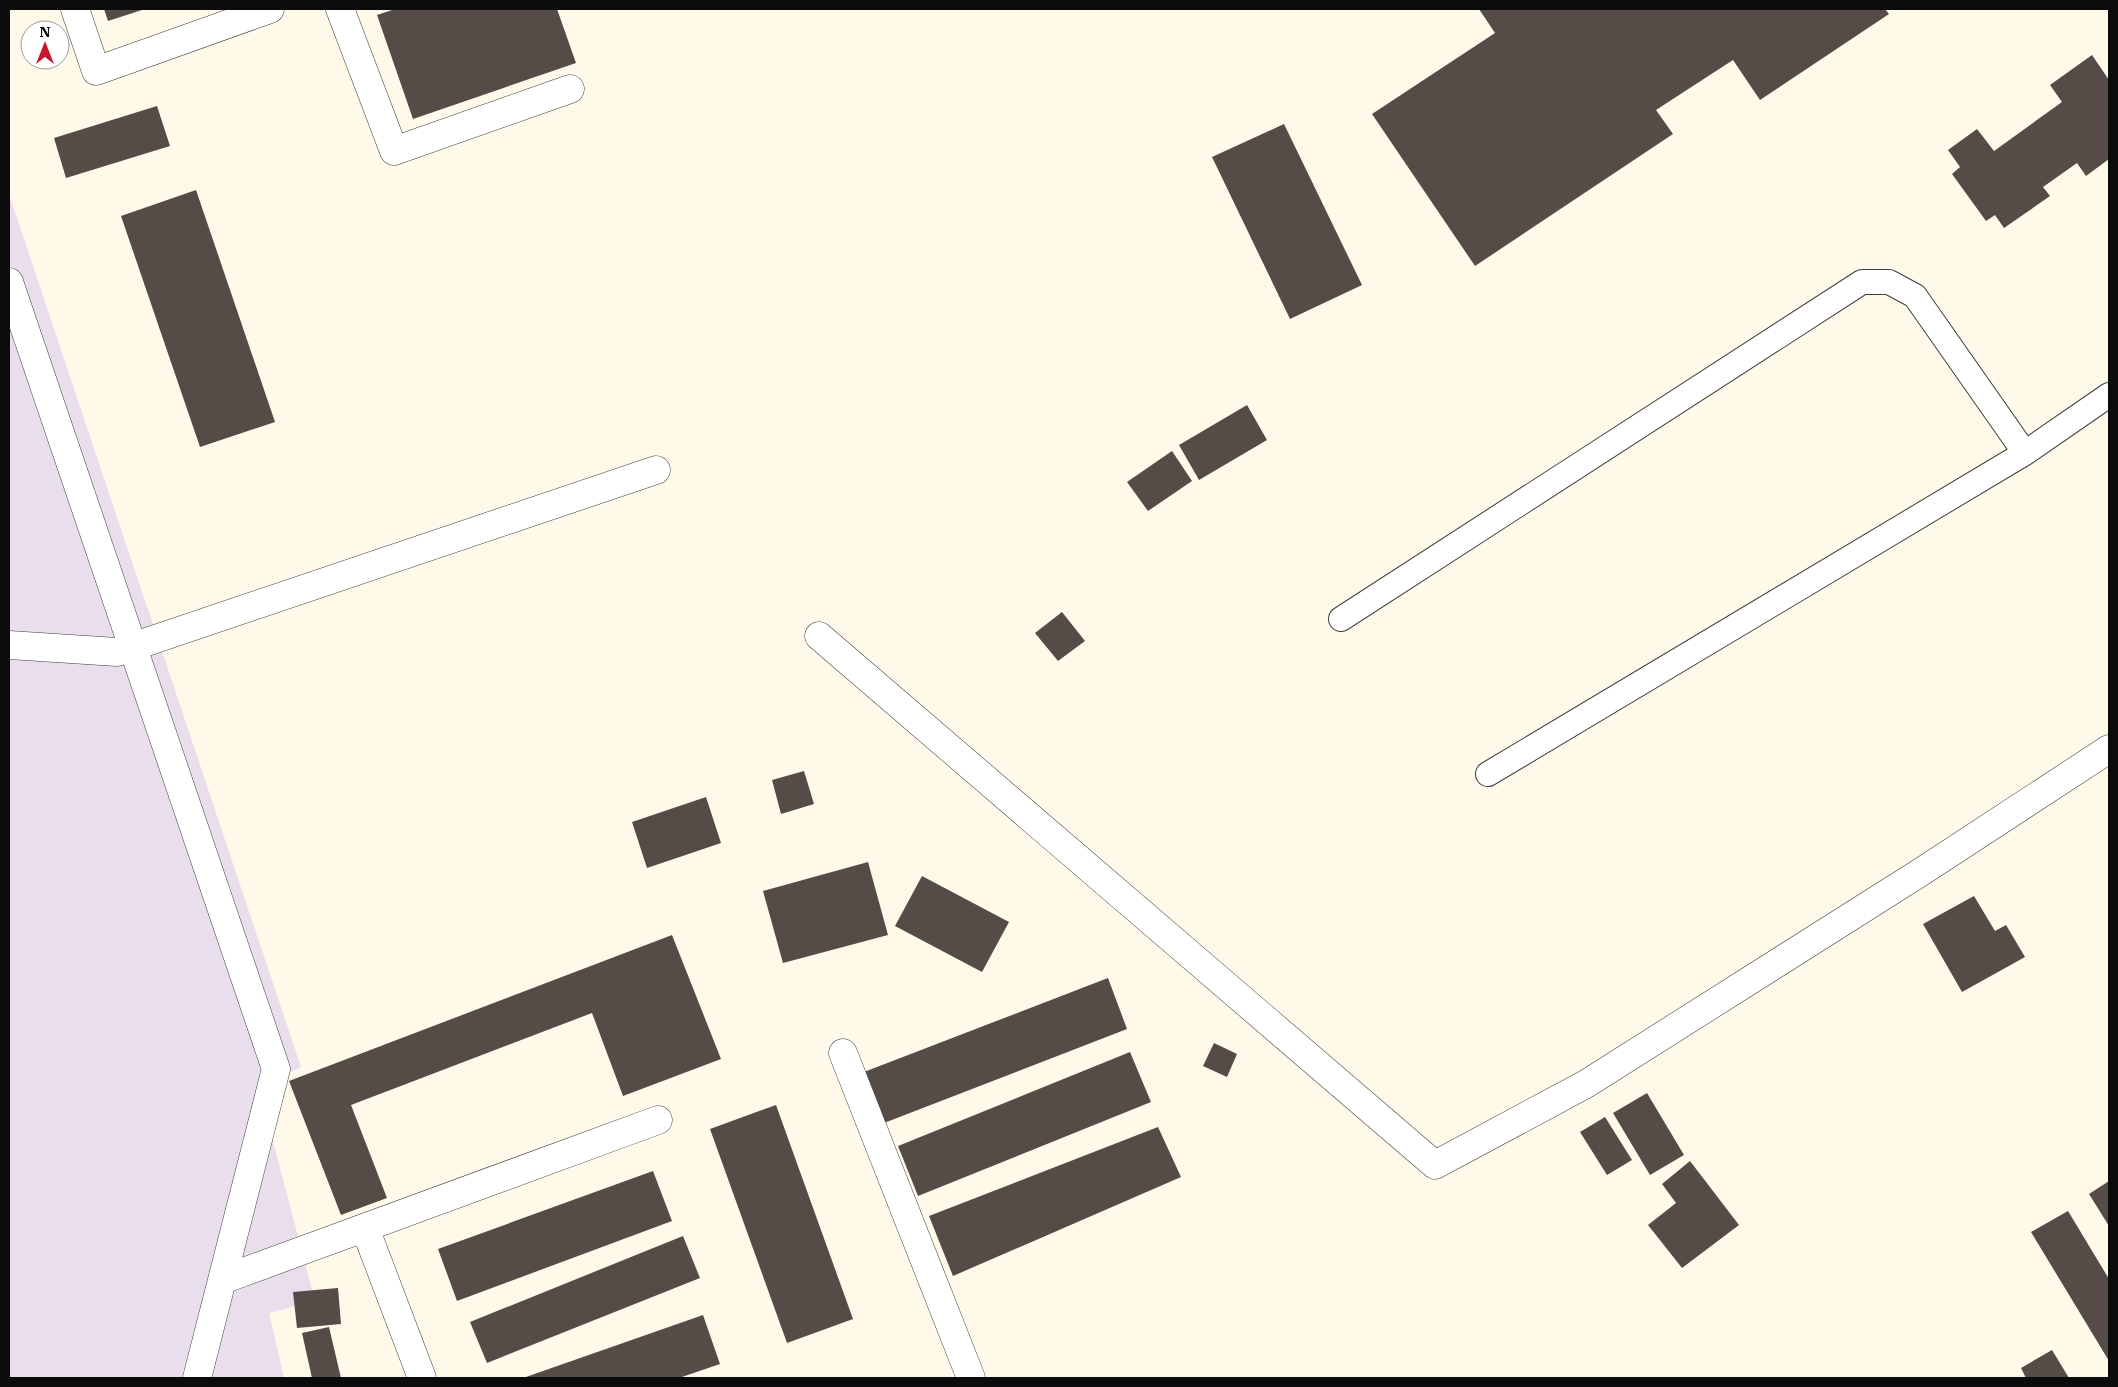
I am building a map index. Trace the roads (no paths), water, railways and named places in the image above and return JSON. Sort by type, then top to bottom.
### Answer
[{"type":"street","points":[[75,9],[96,71],[270,9]]},
{"type":"street","points":[[340,9],[394,151],[570,89]]},
{"type":"street","points":[[9,282],[276,1069],[197,1378]]},
{"type":"street","points":[[9,645],[117,652],[656,470]]},
{"type":"street","points":[[819,636],[1435,1165],[1586,1084],[1921,872],[2109,749]]},
{"type":"street","points":[[843,1053],[971,1378]]},
{"type":"street","points":[[222,1280],[658,1120]]},
{"type":"street","points":[[366,1228],[422,1378]]},
{"type":"lane","points":[[1341,619],[1862,282],[1888,282],[1915,296],[2025,453]]},
{"type":"lane","points":[[1488,774],[2025,453],[2109,395]]}]
